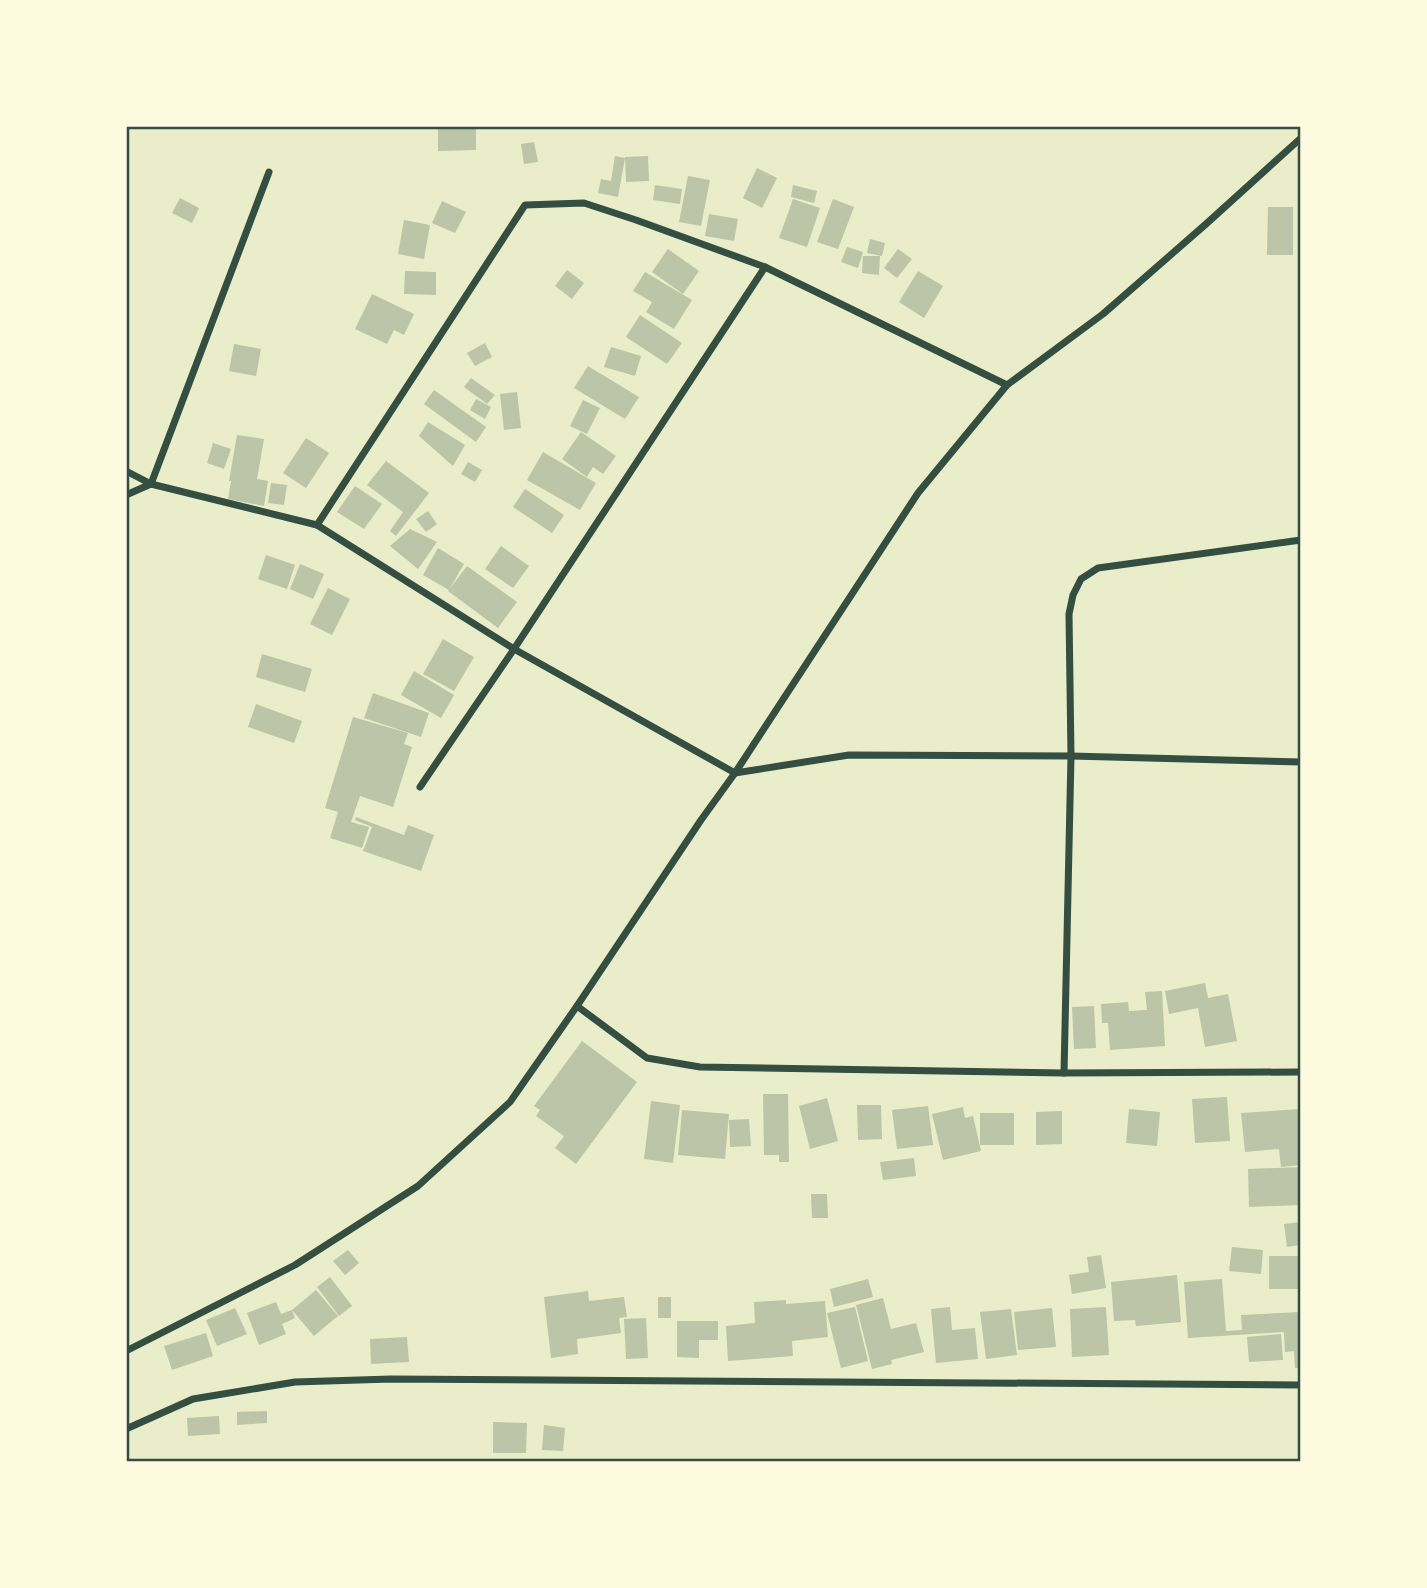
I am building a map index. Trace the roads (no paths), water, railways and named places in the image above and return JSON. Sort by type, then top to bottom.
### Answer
[{"type":"street","points":[[126,1351],[295,1265],[418,1186],[510,1102],[735,773],[918,493],[1007,385],[1103,314],[1301,138]]},
{"type":"street","points":[[126,495],[151,484],[269,172]]},
{"type":"street","points":[[317,525],[525,205],[584,203],[765,267],[1007,385]]},
{"type":"street","points":[[420,787],[765,267]]},
{"type":"street","points":[[126,471],[151,484],[317,525],[514,649],[735,773],[849,755],[1071,756],[1301,762]]},
{"type":"street","points":[[1064,1073],[1071,756],[1069,614],[1073,595],[1081,579],[1097,568],[1301,540]]},
{"type":"street","points":[[577,1006],[647,1058],[700,1067],[1064,1073],[1301,1072]]},
{"type":"street","points":[[126,1429],[193,1399],[309,1381],[391,1378],[1301,1385]]}]
